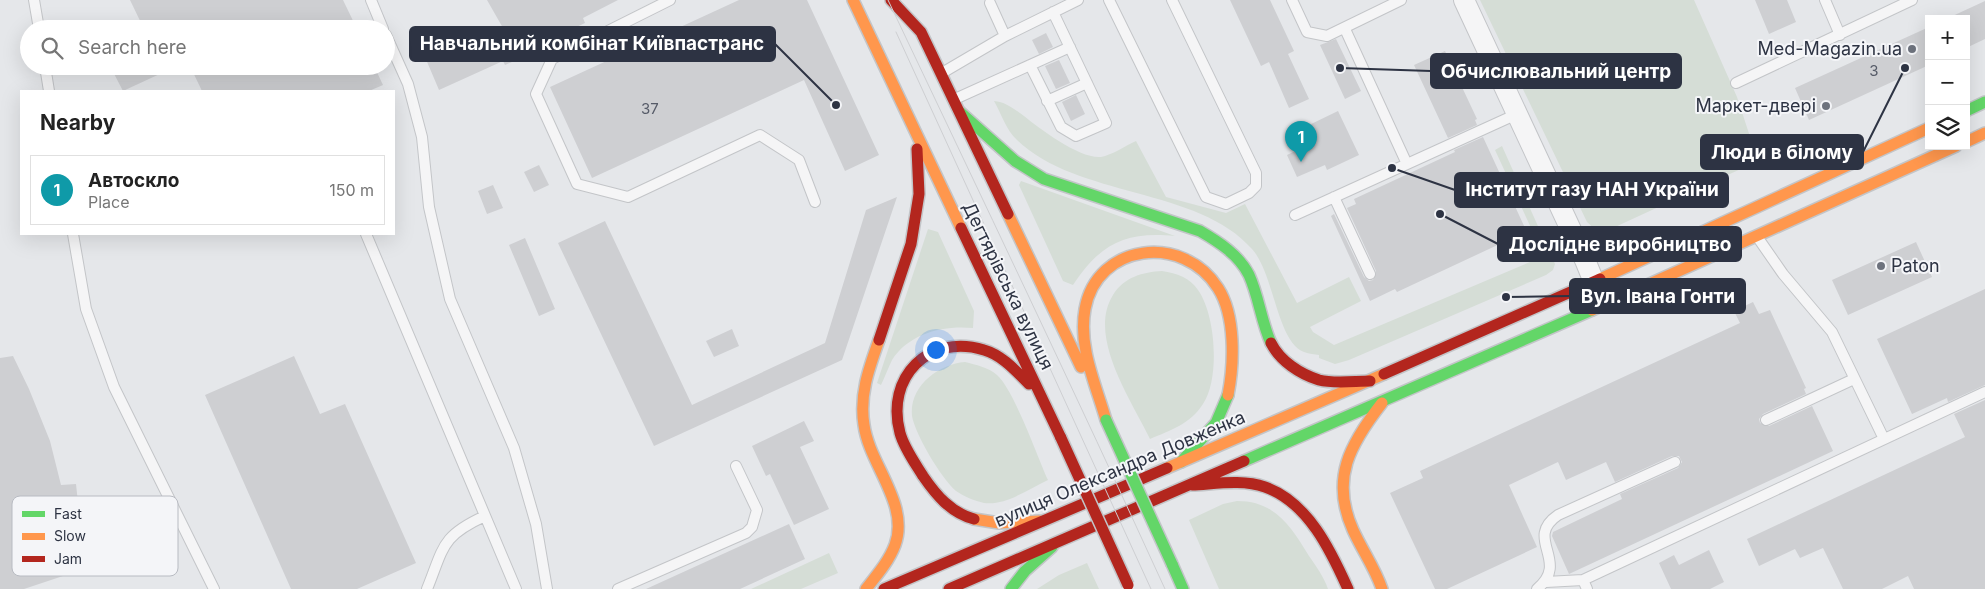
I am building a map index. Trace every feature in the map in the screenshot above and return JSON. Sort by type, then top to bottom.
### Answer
[{"type":"main road","name":"Дегтярівська вулиця","points":[[853,0],[1043,399],[1129,587]]},
{"type":"main road","name":"Дегтярівська вулиця","points":[[891,0],[921,32],[942,73],[1106,420],[1183,589]]},
{"type":"main road","points":[[1970,109],[1985,102]]},
{"type":"main road","points":[[960,112],[1014,161],[1044,179],[1066,188],[1200,231],[1221,243],[1235,256],[1248,275],[1258,301],[1264,328],[1275,351],[1287,364],[1320,380],[1370,381]]},
{"type":"main road","name":"вулиця Олександра Довженка","points":[[884,589],[1370,381],[1594,282],[1925,130]]},
{"type":"main road","points":[[1970,140],[1985,133]]},
{"type":"main road","points":[[866,589],[891,556],[898,528],[898,514],[892,495],[865,434],[862,402],[865,380],[911,244],[919,194],[916,135]]},
{"type":"main road","points":[[949,589],[1382,403],[1757,237],[1947,150]]},
{"type":"main road","points":[[1106,420],[1086,346],[1084,327],[1084,310],[1093,288],[1111,267],[1137,254],[1174,254],[1190,261],[1206,273],[1219,290],[1226,307],[1230,330],[1232,380],[1230,397],[1221,417],[1209,434],[1180,462]]},
{"type":"main road","points":[[1043,399],[1004,359],[985,350],[958,344],[919,358],[902,382],[896,401],[896,417],[899,433],[925,480],[941,502],[973,520],[993,523],[1046,521]]},
{"type":"main road","points":[[1382,403],[1353,442],[1343,472],[1342,492],[1347,518],[1372,561],[1382,589]]},
{"type":"main road","points":[[1192,484],[1244,483],[1265,487],[1294,503],[1311,523],[1340,571],[1348,589]]},
{"type":"main road","points":[[1011,589],[1025,571],[1057,542]]},
{"type":"street","points":[[1464,0],[1594,282],[1594,305],[1586,313]]},
{"type":"lane","points":[[34,0],[37,20]]},
{"type":"lane","points":[[370,0],[379,20]]},
{"type":"lane","points":[[670,0],[552,59],[536,94],[577,184],[628,197],[760,135],[799,160],[815,202]]},
{"type":"lane","points":[[942,73],[1005,36],[1078,0]]},
{"type":"lane","points":[[1109,0],[1206,197],[1215,206],[1226,204],[1248,193],[1256,186],[1256,173],[1172,0]]},
{"type":"lane","points":[[1292,0],[1307,32],[1327,36],[1401,0]]},
{"type":"lane","points":[[1825,0],[1840,35]]},
{"type":"lane","points":[[1736,83],[1912,0]]},
{"type":"lane","points":[[990,3],[1005,36]]},
{"type":"lane","points":[[1030,65],[1061,127],[1076,136],[1106,123],[1053,12]]},
{"type":"lane","points":[[1344,28],[1407,164]]},
{"type":"lane","points":[[954,100],[1070,47]]},
{"type":"lane","points":[[395,55],[408,84],[422,137],[429,207],[450,299],[514,448],[536,524],[546,589]]},
{"type":"lane","points":[[46,75],[49,90]]},
{"type":"lane","points":[[1047,101],[1087,83]]},
{"type":"lane","points":[[1295,215],[1517,114]]},
{"type":"lane","points":[[1334,198],[1370,274]]},
{"type":"lane","points":[[73,235],[86,309],[114,388],[168,496]]},
{"type":"lane","points":[[366,235],[516,589]]},
{"type":"lane","points":[[1757,237],[1783,274],[1832,332],[1884,438]]},
{"type":"lane","points":[[1766,420],[1854,379]]},
{"type":"lane","points":[[1546,582],[1585,584],[1884,438],[1985,392]]},
{"type":"lane","points":[[1537,589],[1546,582],[1550,570],[1549,554],[1543,533],[1547,523],[1558,515],[1675,462]]},
{"type":"lane","points":[[618,589],[746,533],[752,527],[757,510],[736,466]]},
{"type":"lane","points":[[427,589],[447,539],[462,526],[485,516]]},
{"type":"lane","points":[[178,517],[214,589]]},
{"type":"shaded area","points":[[1480,0],[1694,0],[1737,97],[1758,161],[1600,234],[1587,222]]},
{"type":"shaded area","points":[[994,101],[1010,106],[1050,135],[1082,153],[1092,156],[1105,156],[1136,141],[1166,197],[1226,213],[1245,204],[1297,303],[1349,277],[1361,301],[1310,327],[1313,332],[1334,345],[1544,256],[1495,150],[1502,146],[1555,264],[1553,270],[1546,275],[1349,360],[1335,364],[1319,358],[1319,355],[1304,352],[1295,346],[1281,321],[1266,274],[1259,260],[1252,249],[1229,229],[1201,214],[1071,173],[1042,159],[1013,136]]},
{"type":"shaded area","points":[[1021,181],[1175,236],[1142,236],[1128,238],[1115,243],[1093,259],[1073,285],[1063,281],[1019,185]]},
{"type":"shaded area","points":[[928,229],[938,232],[974,311],[973,328],[950,328],[917,337],[899,351],[892,360],[881,385],[877,383]]},
{"type":"shaded area","points":[[1162,271],[1183,277],[1198,290],[1209,315],[1214,347],[1214,364],[1208,393],[1198,411],[1180,426],[1150,439],[1123,387],[1108,348],[1105,329],[1106,311],[1117,289],[1128,280],[1141,274]]},
{"type":"shaded area","points":[[965,362],[990,370],[1004,383],[1018,408],[1048,480],[1017,496],[1000,502],[984,503],[956,491],[943,476],[930,455],[918,433],[912,416],[912,405],[915,395],[928,378],[945,367]]},
{"type":"shaded area","points":[[1237,501],[1262,505],[1280,517],[1296,535],[1320,572],[1328,589],[1219,589],[1189,520],[1223,504]]},
{"type":"shaded area","points":[[829,553],[838,573],[801,589],[751,589]]},
{"type":"shaded area","points":[[1087,563],[1099,589],[1037,589],[1059,575]]},
{"type":"building","points":[[130,0],[343,0],[353,20],[140,20]]},
{"type":"building","points":[[487,0],[618,0],[583,18],[585,23],[547,41],[549,45],[505,65],[503,61],[439,90],[425,57],[474,35],[480,48],[507,35]]},
{"type":"building","points":[[739,0],[807,0],[879,155],[845,171],[804,80],[592,178],[550,87]]},
{"type":"building","points":[[1230,0],[1270,0],[1294,51],[1288,54],[1309,99],[1289,108],[1269,62],[1261,66]]},
{"type":"building","points":[[1755,0],[1787,0],[1796,22],[1769,34]]},
{"type":"building","points":[[1985,1],[1985,39],[1970,46],[1970,15],[1955,15]]},
{"type":"building","points":[[1925,29],[1925,67],[1809,120],[1795,88]]},
{"type":"building","points":[[1046,33],[1053,47],[1039,54],[1032,40]]},
{"type":"building","points":[[1336,39],[1361,91],[1345,99],[1320,45]]},
{"type":"building","points":[[1445,51],[1477,119],[1475,120],[1477,125],[1448,138],[1414,65]]},
{"type":"building","points":[[1059,60],[1070,83],[1056,89],[1045,66]]},
{"type":"building","points":[[115,75],[158,75],[125,90],[122,90]]},
{"type":"building","points":[[194,75],[378,75],[383,85],[371,90],[202,90]]},
{"type":"building","points":[[1076,95],[1085,114],[1071,121],[1062,102]]},
{"type":"building","points":[[1338,111],[1359,155],[1327,170],[1325,165],[1297,177],[1287,155],[1314,142],[1307,126]]},
{"type":"building","points":[[1483,137],[1525,228],[1502,239],[1504,242],[1397,292],[1395,289],[1370,301],[1331,216],[1334,214],[1364,277],[1369,281],[1373,280],[1376,271],[1347,208],[1356,204],[1354,199]]},
{"type":"building","points":[[539,165],[549,185],[534,192],[524,172]]},
{"type":"building","points":[[493,185],[503,208],[487,214],[478,191]]},
{"type":"building","points":[[897,197],[842,360],[654,446],[558,243],[605,221],[692,405],[825,343],[866,210]]},
{"type":"building","points":[[525,238],[555,309],[539,316],[509,245]]},
{"type":"building","points":[[1916,242],[1932,277],[1848,315],[1832,280]]},
{"type":"building","points":[[1985,289],[1985,385],[1948,402],[1947,398],[1912,414],[1877,339]]},
{"type":"building","points":[[1753,302],[1759,314],[1770,310],[1806,388],[1804,389],[1806,394],[1763,414],[1759,419],[1760,423],[1769,426],[1812,406],[1833,451],[1569,574],[1552,536],[1553,532],[1622,499],[1620,494],[1678,468],[1682,462],[1679,456],[1672,456],[1615,482],[1606,462],[1566,480],[1558,462],[1509,485],[1537,547],[1447,589],[1435,589],[1390,493],[1423,478],[1420,471],[1740,323],[1734,311]]},
{"type":"building","points":[[732,329],[739,346],[714,357],[706,341]]},
{"type":"building","points":[[13,356],[50,441],[61,485],[76,484],[77,496],[12,496],[12,576],[63,576],[24,589],[0,589],[0,358]]},
{"type":"building","points":[[294,356],[320,414],[345,404],[416,563],[357,589],[291,589],[205,395]]},
{"type":"building","points":[[1985,400],[1985,589],[1914,589],[1908,576],[1882,589],[1843,589],[1823,548],[1800,558],[1795,549],[1759,566],[1747,539],[1965,437],[1954,414]]},
{"type":"building","points":[[804,421],[814,441],[800,447],[829,509],[794,525],[770,474],[766,476],[752,446]]},
{"type":"building","points":[[789,524],[805,559],[740,589],[646,589]]},
{"type":"building","points":[[1709,550],[1724,582],[1710,589],[1671,589],[1659,563],[1674,555],[1679,565]]},
{"type":"tram line","points":[[888,0],[1165,589]]},
{"type":"tram line","points":[[896,32],[1151,589]]},
{"type":"traffic: fast","points":[[1970,109],[1985,102]]},
{"type":"traffic: fast","points":[[960,112],[1015,161],[1044,179],[1200,231],[1221,244],[1240,261],[1249,275],[1271,343]]},
{"type":"traffic: fast","points":[[1244,461],[1592,310]]},
{"type":"traffic: fast","points":[[1181,462],[1216,423],[1228,395]]},
{"type":"traffic: fast","points":[[1106,420],[1172,564]]},
{"type":"traffic: fast","points":[[1011,589],[1025,571],[1052,547]]},
{"type":"traffic: fast","points":[[1172,564],[1183,589]]},
{"type":"traffic: slow","points":[[853,0],[961,228]]},
{"type":"traffic: slow","points":[[1600,279],[1925,130]]},
{"type":"traffic: slow","points":[[1970,140],[1985,133]]},
{"type":"traffic: slow","points":[[1592,310],[1947,150]]},
{"type":"traffic: slow","points":[[1008,214],[1081,367]]},
{"type":"traffic: slow","points":[[1106,420],[1086,352],[1083,323],[1085,309],[1093,287],[1106,270],[1123,259],[1143,253],[1164,253],[1184,259],[1203,270],[1218,288],[1224,299],[1231,326],[1232,369],[1228,395]]},
{"type":"traffic: slow","points":[[866,589],[889,557],[895,545],[898,530],[897,514],[893,499],[867,440],[864,425],[864,392],[879,340]]},
{"type":"traffic: slow","points":[[1167,468],[1384,374]]},
{"type":"traffic: slow","points":[[1382,403],[1353,448],[1347,463],[1343,494],[1346,512],[1353,530],[1382,589]]},
{"type":"traffic: slow","points":[[974,519],[999,523],[1039,521]]},
{"type":"traffic: jam","points":[[891,0],[921,32],[1008,214]]},
{"type":"traffic: jam","points":[[879,340],[911,244],[919,194],[917,149]]},
{"type":"traffic: jam","points":[[961,228],[1061,438]]},
{"type":"traffic: jam","points":[[1384,374],[1600,279]]},
{"type":"traffic: jam","points":[[1271,343],[1285,361],[1298,370],[1319,380],[1331,382],[1370,381]]},
{"type":"traffic: jam","points":[[974,519],[951,508],[933,490],[904,444],[897,413],[899,394],[905,378],[916,364],[929,354],[946,348],[964,346],[991,352],[1008,364],[1029,384]]},
{"type":"traffic: jam","points":[[1061,438],[1128,585]]},
{"type":"traffic: jam","points":[[949,589],[1244,461]]},
{"type":"traffic: jam","points":[[884,589],[1167,468]]},
{"type":"traffic: jam","points":[[1192,485],[1247,483],[1265,487],[1280,494],[1294,504],[1316,529],[1326,544],[1348,589]]},
{"type":"place","name":"Med-Magazin.ua","points":[[1912,49]]},
{"type":"place","name":"Обчислювальний центр","points":[[1340,68]]},
{"type":"place","name":"Люди в білому","points":[[1905,68]]},
{"type":"place","name":"Навчальний комбінат Київпастранс","points":[[836,105]]},
{"type":"place","name":"Маркет-двері","points":[[1826,106]]},
{"type":"place","name":"Автоскло","points":[[1301,162]]},
{"type":"place","name":"Інститут газу НАН України","points":[[1392,168]]},
{"type":"place","name":"Дослідне виробництво","points":[[1440,214]]},
{"type":"place","name":"Paton","points":[[1881,266]]},
{"type":"place","name":"Вул. Івана Гонти","points":[[1506,297]]}]
